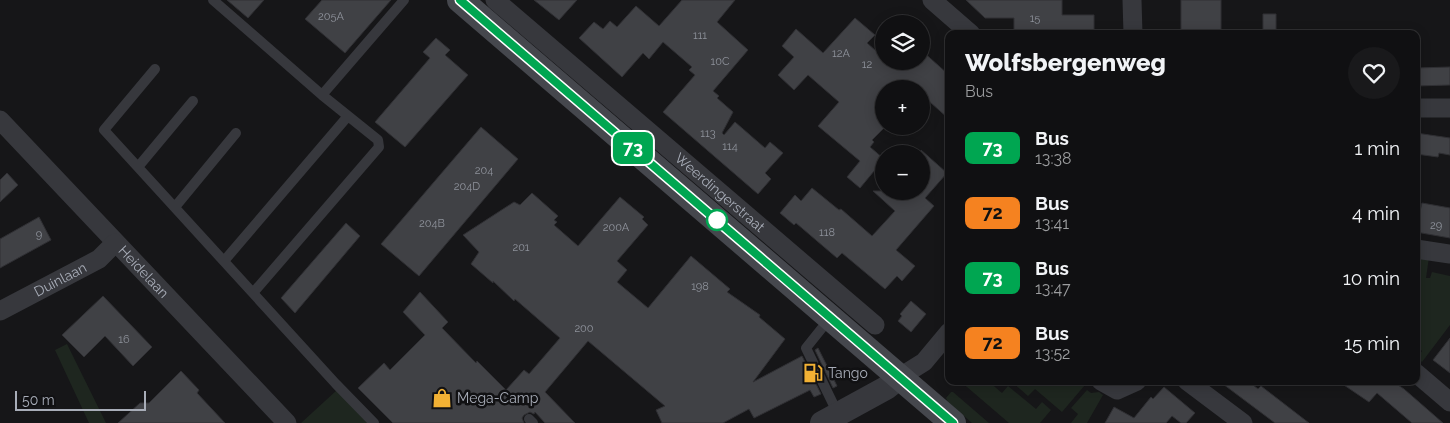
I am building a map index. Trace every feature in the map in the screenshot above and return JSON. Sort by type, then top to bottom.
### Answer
[{"type":"main road","name":"Weerdingerstraat","points":[[460,0],[825,303],[900,377],[953,423]]},
{"type":"street","name":"Weerdingerstraat","points":[[495,0],[825,303],[875,326]]},
{"type":"street","points":[[932,0],[967,30]]},
{"type":"street","points":[[1132,0],[1133,30]]},
{"type":"street","points":[[1420,108],[1450,108]]},
{"type":"street","name":"Heidelaan","points":[[0,120],[287,423]]},
{"type":"street","name":"Duinlaan","points":[[0,311],[99,259],[115,243]]},
{"type":"street","points":[[1420,250],[1450,254]]},
{"type":"street","points":[[830,419],[886,388],[924,362],[945,337]]},
{"type":"street","points":[[1420,376],[1450,402]]},
{"type":"street","points":[[1108,385],[1117,390],[1128,385]]},
{"type":"street","points":[[1192,385],[1243,423]]},
{"type":"lane","points":[[213,0],[322,95],[378,140],[379,146],[253,293]]},
{"type":"lane","points":[[322,95],[404,0]]},
{"type":"lane","points":[[155,69],[104,130],[374,423]]},
{"type":"lane","points":[[138,167],[193,101]]},
{"type":"lane","points":[[224,261],[348,116]]},
{"type":"lane","points":[[175,207],[236,132]]},
{"type":"lane","points":[[825,303],[806,348],[830,419]]},
{"type":"shaded area","points":[[1420,256],[1429,257],[1426,278],[1430,278],[1432,272],[1450,276],[1450,325],[1422,362],[1420,360],[1420,354],[1422,351],[1420,349]]},
{"type":"shaded area","points":[[67,344],[106,423],[89,423],[55,350]]},
{"type":"shaded area","points":[[965,385],[993,385],[1002,393],[1008,386],[1036,409],[1042,402],[1051,410],[1040,423],[1009,423]]},
{"type":"shaded area","points":[[1016,385],[1085,385],[1062,412],[1035,389],[1028,396]]},
{"type":"shaded area","points":[[337,390],[368,423],[301,423]]},
{"type":"shaded area","points":[[1087,390],[1091,393],[1099,392],[1103,395],[1087,423],[1071,423],[1078,414],[1071,408]]},
{"type":"shaded area","points":[[951,392],[989,423],[972,423],[948,402],[946,398]]},
{"type":"building","points":[[227,0],[264,0],[248,18]]},
{"type":"building","points":[[322,0],[391,0],[345,53],[305,19]]},
{"type":"building","points":[[534,0],[577,0],[559,20]]},
{"type":"building","points":[[682,0],[735,0],[717,22],[748,50],[713,91],[719,96],[717,98],[733,112],[722,133],[724,135],[735,122],[765,148],[770,142],[783,153],[765,173],[771,179],[758,194],[663,112],[695,75],[689,70],[692,67],[663,42],[649,59],[643,53],[622,77],[579,38],[594,22],[603,29],[610,21],[617,27],[636,6],[659,26]]},
{"type":"building","points":[[966,0],[1062,0],[1062,15],[1094,15],[1094,30],[1014,30],[1014,18],[985,18]]},
{"type":"building","points":[[1181,0],[1221,0],[1221,30],[1181,30]]},
{"type":"building","points":[[1263,14],[1276,14],[1276,30],[1263,30]]},
{"type":"building","points":[[855,18],[875,35],[867,43],[875,50],[875,70],[930,70],[930,58],[945,71],[945,115],[930,102],[930,80],[875,80],[875,135],[877,135],[872,140],[874,142],[870,147],[875,151],[875,170],[860,188],[847,177],[860,161],[818,126],[839,102],[808,75],[794,90],[778,75],[794,57],[782,46],[796,29],[823,53]]},
{"type":"building","points":[[436,38],[450,50],[445,55],[468,75],[405,147],[375,122],[430,58],[423,52]]},
{"type":"building","points":[[1450,67],[1450,85],[1420,86],[1420,68]]},
{"type":"building","points":[[481,127],[518,159],[419,276],[381,244]]},
{"type":"building","points":[[1420,134],[1450,138],[1450,155],[1439,153],[1438,157],[1420,155]]},
{"type":"building","points":[[930,158],[945,171],[945,175],[930,192]]},
{"type":"building","points":[[7,173],[18,185],[0,202],[0,180]]},
{"type":"building","points":[[812,188],[839,210],[841,209],[872,236],[895,211],[883,200],[927,200],[934,206],[896,250],[915,266],[902,281],[897,276],[885,289],[842,253],[837,258],[796,223],[794,225],[780,213],[795,195],[801,201]]},
{"type":"building","points":[[532,193],[558,216],[554,220],[557,222],[554,225],[578,246],[620,197],[644,217],[642,219],[648,225],[617,261],[627,270],[617,282],[648,308],[691,256],[730,289],[727,292],[760,315],[759,317],[785,339],[753,382],[802,356],[821,394],[814,397],[810,390],[754,418],[749,409],[723,423],[662,423],[656,410],[665,406],[588,341],[545,392],[575,423],[545,423],[535,412],[534,414],[530,412],[522,418],[524,423],[393,423],[358,388],[384,363],[390,370],[425,335],[403,312],[420,292],[448,322],[442,328],[506,390],[524,370],[529,374],[560,338],[471,264],[479,252],[463,235],[514,202],[520,205]]},
{"type":"building","points":[[1422,203],[1450,208],[1450,238],[1420,233]]},
{"type":"building","points":[[39,217],[51,240],[0,268],[0,239]]},
{"type":"building","points":[[346,223],[360,236],[295,313],[281,298]]},
{"type":"building","points":[[103,296],[152,347],[133,366],[105,336],[84,357],[62,335]]},
{"type":"building","points":[[911,301],[926,314],[911,332],[898,321],[902,316],[900,314]]},
{"type":"building","points":[[1450,338],[1450,373],[1433,360]]},
{"type":"building","points":[[818,348],[837,386],[833,388],[815,350]]},
{"type":"building","points":[[181,371],[199,390],[197,393],[225,423],[118,423],[140,403],[149,403]]},
{"type":"building","points":[[1224,385],[1253,385],[1258,389],[1261,386],[1309,423],[1275,423]]},
{"type":"building","points":[[1344,385],[1398,385],[1443,423],[1412,423],[1377,393],[1369,402]]},
{"type":"building","points":[[1164,387],[1195,413],[1186,423],[1181,423],[1172,416],[1166,423],[1105,423],[1114,407],[1134,418],[1151,397],[1153,399]]},
{"type":"bus line","name":"73","points":[[460,0],[953,423]]},
{"type":"place","name":"Tango","points":[[813,373]]},
{"type":"place","name":"Mega-Camp","points":[[442,398]]}]
